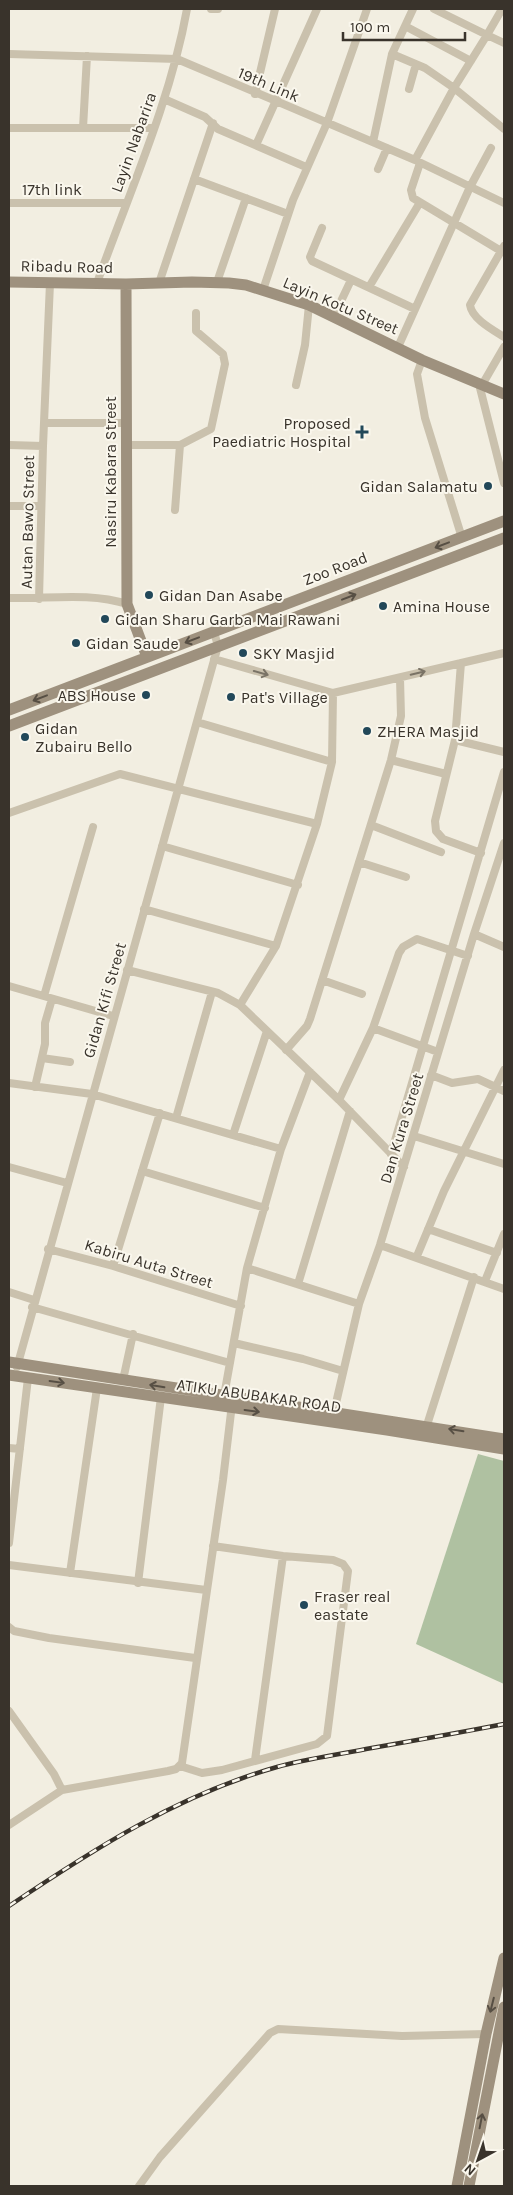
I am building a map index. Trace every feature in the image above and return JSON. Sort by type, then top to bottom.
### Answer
[{"type":"street","name":"Layin Nabarira","points":[[97,283],[164,100],[177,59],[187,9]]},
{"type":"street","points":[[211,9],[218,9]]},
{"type":"street","points":[[254,94],[275,9]]},
{"type":"street","points":[[256,145],[317,9]]},
{"type":"street","points":[[263,290],[288,214],[306,167],[327,123],[367,9]]},
{"type":"street","points":[[373,142],[392,54],[413,9]]},
{"type":"street","points":[[434,9],[504,43]]},
{"type":"street","points":[[504,10],[502,9],[454,88],[417,162],[410,194],[419,204],[453,224],[503,249],[470,305],[470,311],[504,337]]},
{"type":"street","points":[[405,26],[471,60]]},
{"type":"street","name":"19th Link","points":[[9,54],[177,59],[254,94],[387,148],[504,202]]},
{"type":"street","points":[[392,54],[438,76],[504,129]]},
{"type":"street","points":[[83,128],[87,56]]},
{"type":"street","points":[[409,89],[416,64]]},
{"type":"street","points":[[164,100],[205,117],[218,129],[306,167]]},
{"type":"street","points":[[159,283],[213,123]]},
{"type":"street","points":[[9,128],[153,128]]},
{"type":"street","points":[[378,169],[387,148]]},
{"type":"street","points":[[398,347],[470,187],[491,148]]},
{"type":"street","points":[[194,178],[288,214]]},
{"type":"street","points":[[217,282],[246,198]]},
{"type":"street","name":"17th link","points":[[9,203],[126,203]]},
{"type":"street","points":[[369,287],[419,204]]},
{"type":"street","points":[[322,228],[311,259],[351,280],[415,309]]},
{"type":"street","points":[[334,316],[351,280]]},
{"type":"street","name":"Ribadu Road","points":[[9,282],[126,284]]},
{"type":"street","name":"Layin Kotu Street","points":[[126,284],[230,282],[263,290],[309,305],[422,360],[504,394]]},
{"type":"street","name":"Autan Bawo Street","points":[[39,598],[50,283]]},
{"type":"street","name":"Nasiru Kabara Street","points":[[126,284],[127,604],[147,657]]},
{"type":"street","points":[[296,385],[305,345],[309,305]]},
{"type":"street","points":[[126,445],[180,445],[210,429],[225,364],[224,354],[196,332],[196,313]]},
{"type":"street","points":[[504,347],[480,384],[502,463],[504,483]]},
{"type":"street","points":[[422,360],[417,374],[425,418],[462,538]]},
{"type":"street","points":[[44,423],[126,423]]},
{"type":"street","points":[[9,445],[43,446]]},
{"type":"street","points":[[175,510],[180,445]]},
{"type":"street","points":[[9,506],[42,506]]},
{"type":"street","name":"Zoo Road","points":[[9,710],[504,521]]},
{"type":"street","name":"Zoo Road","points":[[9,726],[504,538]]},
{"type":"street","points":[[9,598],[62,596],[113,600],[127,604]]},
{"type":"street","points":[[214,632],[218,646]]},
{"type":"street","name":"Gidan Kifi Street","points":[[12,1376],[13,1363],[33,1303],[218,646]]},
{"type":"street","points":[[214,660],[333,693],[504,653]]},
{"type":"street","points":[[461,663],[455,740],[435,821],[436,831],[443,839],[481,853]]},
{"type":"street","points":[[286,1050],[307,1026],[391,760],[401,716],[400,678]]},
{"type":"street","points":[[240,1005],[276,946],[317,824],[332,762],[333,693]]},
{"type":"street","points":[[197,722],[332,762]]},
{"type":"street","points":[[455,740],[504,752]]},
{"type":"street","points":[[391,760],[446,774]]},
{"type":"street","points":[[391,1154],[504,772]]},
{"type":"street","points":[[9,813],[120,774],[317,824]]},
{"type":"street","points":[[371,825],[441,852]]},
{"type":"street","points":[[35,1087],[46,1038],[44,1026],[48,997],[93,827]]},
{"type":"street","name":"Dan Kura Street","points":[[333,1417],[359,1304],[414,1136],[474,934],[504,843]]},
{"type":"street","points":[[162,846],[298,885]]},
{"type":"street","points":[[359,862],[406,878]]},
{"type":"street","points":[[144,909],[276,946]]},
{"type":"street","points":[[474,934],[504,947]]},
{"type":"street","points":[[339,1100],[373,1028],[403,947],[416,940],[468,956]]},
{"type":"street","points":[[126,970],[212,992],[240,1005],[339,1100],[404,1167]]},
{"type":"street","points":[[322,980],[362,994]]},
{"type":"street","points":[[9,986],[114,1016]]},
{"type":"street","points":[[176,1118],[212,992]]},
{"type":"street","points":[[373,1028],[438,1052]]},
{"type":"street","points":[[233,1134],[266,1031]]},
{"type":"street","points":[[42,1058],[70,1062]]},
{"type":"street","points":[[417,1256],[464,1151],[504,1070]]},
{"type":"street","points":[[180,1766],[213,1546],[229,1401],[230,1363],[247,1268],[281,1149],[310,1072]]},
{"type":"street","points":[[431,1075],[452,1083],[478,1079],[504,1091]]},
{"type":"street","points":[[9,1083],[92,1094],[281,1149]]},
{"type":"street","points":[[298,1284],[350,1111]]},
{"type":"street","points":[[112,1266],[160,1113]]},
{"type":"street","points":[[414,1136],[504,1164]]},
{"type":"street","points":[[9,1167],[67,1183]]},
{"type":"street","points":[[142,1171],[265,1208]]},
{"type":"street","points":[[428,1229],[497,1253]]},
{"type":"street","points":[[485,1281],[504,1234]]},
{"type":"street","points":[[380,1244],[504,1289]]},
{"type":"street","name":"Kabiru Auta Street","points":[[48,1249],[112,1266],[241,1306]]},
{"type":"street","points":[[247,1268],[359,1304]]},
{"type":"street","points":[[427,1425],[474,1277]]},
{"type":"street","points":[[9,1292],[33,1303],[230,1363]]},
{"type":"street","points":[[123,1380],[133,1334]]},
{"type":"street","points":[[234,1344],[303,1359],[343,1371]]},
{"type":"street","points":[[13,1363],[123,1380],[229,1401]]},
{"type":"street","name":"ATIKU ABUBAKAR ROAD","points":[[12,1376],[161,1397],[229,1401],[333,1417],[504,1450]]},
{"type":"street","points":[[9,1542],[10,1515],[28,1378]]},
{"type":"street","points":[[70,1573],[97,1388]]},
{"type":"street","points":[[138,1583],[161,1397]]},
{"type":"street","points":[[333,1417],[427,1425],[504,1439]]},
{"type":"street","points":[[9,1448],[20,1449]]},
{"type":"street","points":[[9,1825],[62,1790],[168,1771],[180,1766],[202,1773],[222,1770],[298,1749],[325,1739],[336,1682],[348,1572],[343,1564],[333,1560],[283,1556],[213,1546]]},
{"type":"street","points":[[255,1760],[283,1556]]},
{"type":"street","points":[[9,1565],[138,1583],[206,1590]]},
{"type":"street","points":[[9,1627],[14,1631],[49,1638],[196,1658]]},
{"type":"street","points":[[9,1711],[54,1774],[62,1790]]},
{"type":"street","points":[[457,2186],[486,2034],[504,1958]]},
{"type":"street","points":[[469,2186],[503,2013]]},
{"type":"street","points":[[139,2186],[160,2157],[270,2033],[278,2029],[402,2036],[486,2034]]},
{"type":"green space","points":[[478,1454],[504,1461],[504,1684],[416,1644]]},
{"type":"railway","points":[[9,1906],[105,1844],[171,1808],[241,1779],[299,1762],[504,1724]]},
{"type":"place","name":"Proposed Paediatric Hospital","points":[[362,432]]},
{"type":"place","name":"Gidan Salamatu","points":[[488,486]]},
{"type":"place","name":"Gidan Dan Asabe","points":[[149,595]]},
{"type":"place","name":"Amina House","points":[[383,606]]},
{"type":"place","name":"Gidan Sharu Garba Mai Rawani","points":[[105,619]]},
{"type":"place","name":"Gidan Saude","points":[[76,643]]},
{"type":"place","name":"SKY Masjid","points":[[243,653]]},
{"type":"place","name":"ABS House","points":[[146,695]]},
{"type":"place","name":"Pat's Village","points":[[231,697]]},
{"type":"place","name":"ZHERA Masjid","points":[[367,731]]},
{"type":"place","name":"Gidan Zubairu Bello","points":[[25,737]]},
{"type":"place","name":"Fraser real eastate","points":[[304,1605]]}]
